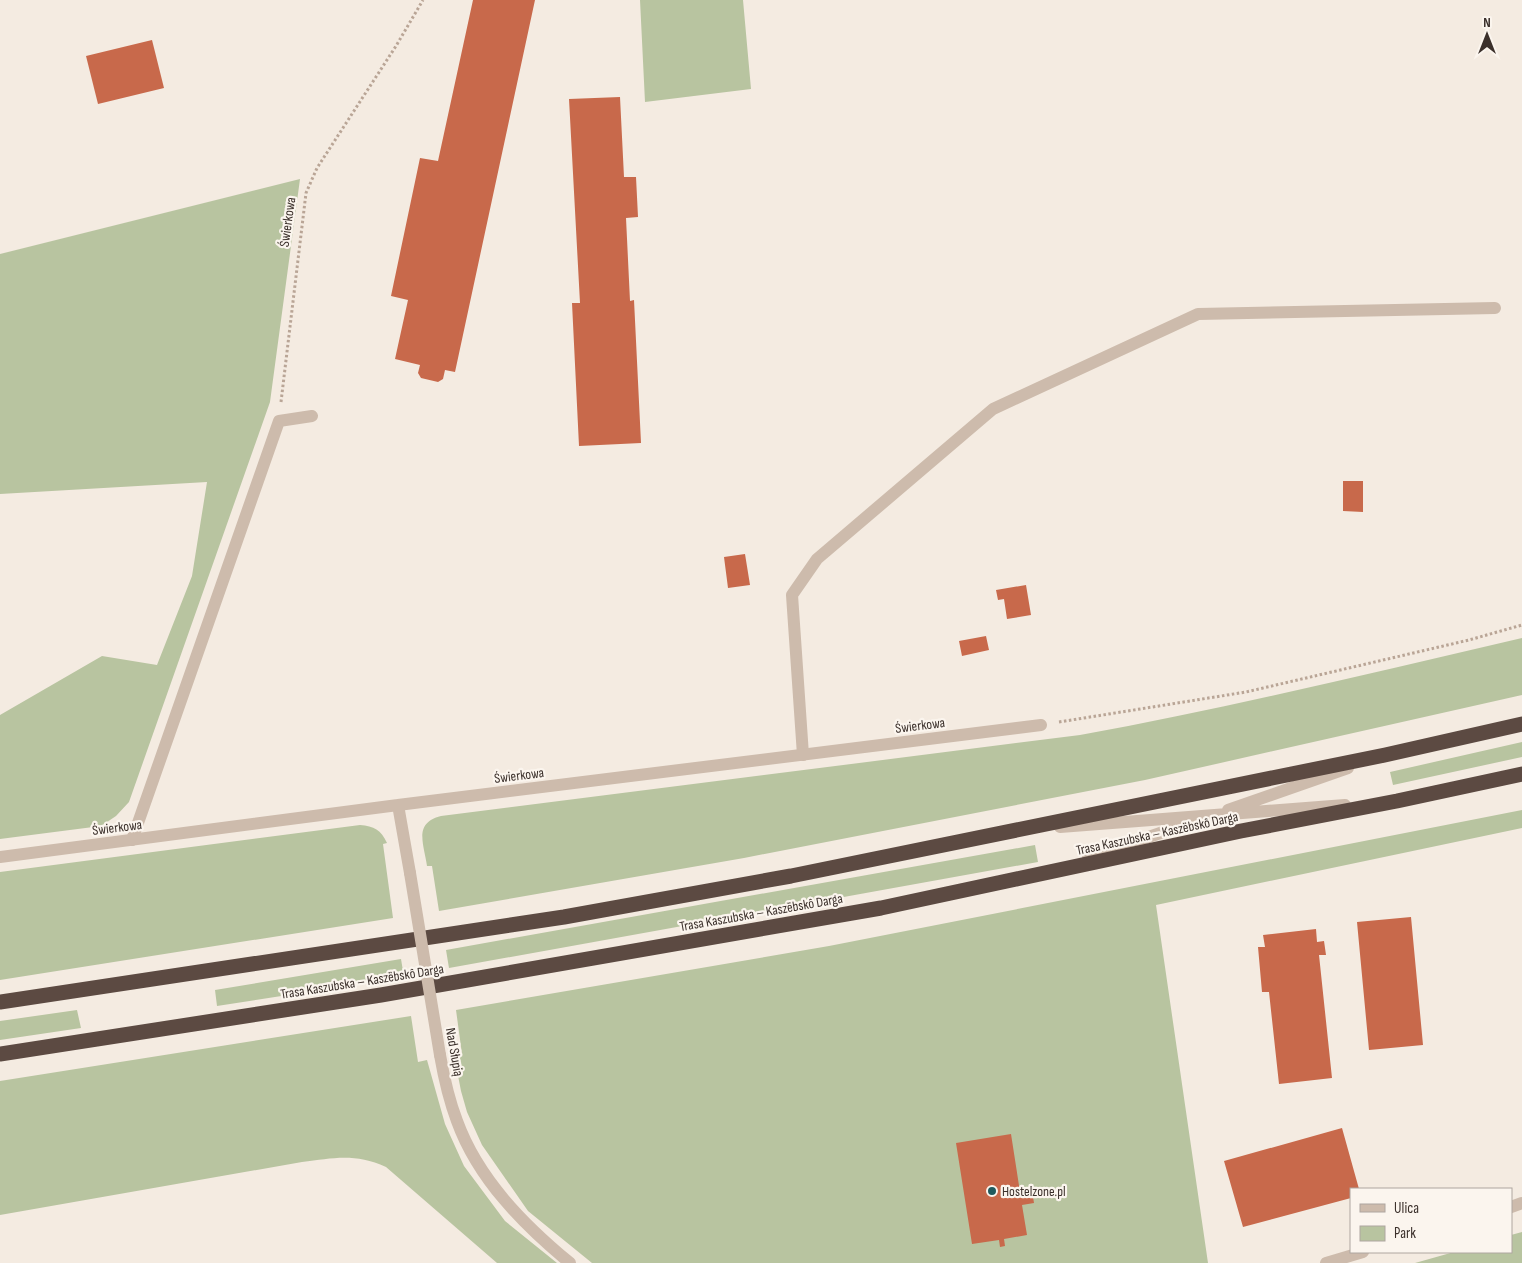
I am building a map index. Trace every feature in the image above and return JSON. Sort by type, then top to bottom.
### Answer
[{"type":"highway","points":[[0,1002],[564,917],[791,876],[1385,755],[1522,724]]},
{"type":"highway","name":"Trasa Kaszubska – Kaszëbskô Darga","points":[[0,1054],[400,992],[880,908],[1241,831],[1397,802],[1522,774]]},
{"type":"street","points":[[803,755],[792,595],[817,559],[993,409],[1198,314],[1495,308]]},
{"type":"street","points":[[132,840],[279,421],[312,416]]},
{"type":"street","name":"Świerkowa","points":[[0,857],[398,805],[1041,725]]},
{"type":"street","points":[[1039,875],[1385,755]]},
{"type":"street","points":[[1029,829],[1397,802]]},
{"type":"street","name":"Nad Słupią","points":[[398,805],[440,1055],[446,1084],[458,1123],[472,1154],[494,1188],[520,1217],[570,1263]]},
{"type":"street","points":[[1326,1263],[1360,1253]]},
{"type":"path","name":"Świerkowa","points":[[279,421],[306,193],[317,168],[396,46],[423,0]]},
{"type":"path","points":[[1041,725],[1246,692],[1469,640],[1522,625]]},
{"type":"green space","points":[[640,0],[743,0],[751,89],[645,102]]},
{"type":"green space","points":[[300,179],[270,402],[129,802],[116,816],[101,826],[0,839],[0,715],[102,656],[157,665],[192,576],[207,482],[0,494],[0,254]]},
{"type":"green space","points":[[1522,638],[1522,695],[1145,780],[744,858],[439,911],[432,866],[427,866],[422,835],[423,829],[432,819],[441,816],[1080,735],[1357,677]]},
{"type":"green space","points":[[1522,742],[1522,757],[1393,785],[1390,772]]},
{"type":"green space","points":[[1522,810],[1522,828],[1156,905],[1208,1263],[592,1263],[528,1211],[482,1145],[467,1112],[461,1091],[454,1055],[462,1054],[456,1010],[829,946]]},
{"type":"green space","points":[[360,825],[376,829],[387,843],[383,844],[393,918],[0,980],[0,872]]},
{"type":"green space","points":[[1035,845],[1038,862],[449,968],[446,950]]},
{"type":"green space","points":[[401,959],[404,977],[217,1006],[215,990]]},
{"type":"green space","points":[[77,1010],[81,1028],[0,1040],[0,1021]]},
{"type":"green space","points":[[411,1016],[418,1062],[427,1060],[445,1124],[464,1166],[505,1221],[557,1263],[497,1263],[386,1167],[354,1158],[334,1158],[302,1162],[0,1215],[0,1081]]},
{"type":"green space","points":[[1522,1232],[1522,1263],[1415,1263],[1450,1253],[1512,1253],[1512,1235]]},
{"type":"building","points":[[473,0],[535,0],[455,372],[445,370],[443,379],[438,382],[421,378],[418,373],[420,365],[395,359],[408,300],[391,296],[420,158],[438,161]]},
{"type":"building","points":[[152,40],[164,88],[98,104],[86,56]]},
{"type":"building","points":[[620,97],[624,177],[636,177],[638,217],[626,218],[630,301],[634,300],[641,443],[579,446],[572,303],[580,303],[569,99]]},
{"type":"building","points":[[1343,481],[1363,481],[1363,512],[1343,511]]},
{"type":"building","points":[[745,554],[750,585],[728,588],[724,557]]},
{"type":"building","points":[[1026,585],[1031,615],[1007,619],[1004,599],[998,600],[996,590]]},
{"type":"building","points":[[986,636],[989,650],[962,656],[959,641]]},
{"type":"building","points":[[1411,917],[1423,1045],[1369,1050],[1357,922]]},
{"type":"building","points":[[1316,929],[1317,942],[1324,941],[1326,955],[1319,955],[1332,1078],[1279,1084],[1269,992],[1262,992],[1258,947],[1265,947],[1263,935]]},
{"type":"building","points":[[1342,1128],[1359,1188],[1350,1188],[1350,1198],[1243,1227],[1224,1161]]},
{"type":"building","name":"Hostelzone.pl","points":[[1011,1134],[1020,1192],[1032,1191],[1034,1203],[1022,1205],[1027,1235],[1004,1239],[1005,1246],[1000,1247],[999,1240],[972,1244],[956,1143]]},
{"type":"place","name":"Hostelzone.pl","points":[[992,1191]]}]
